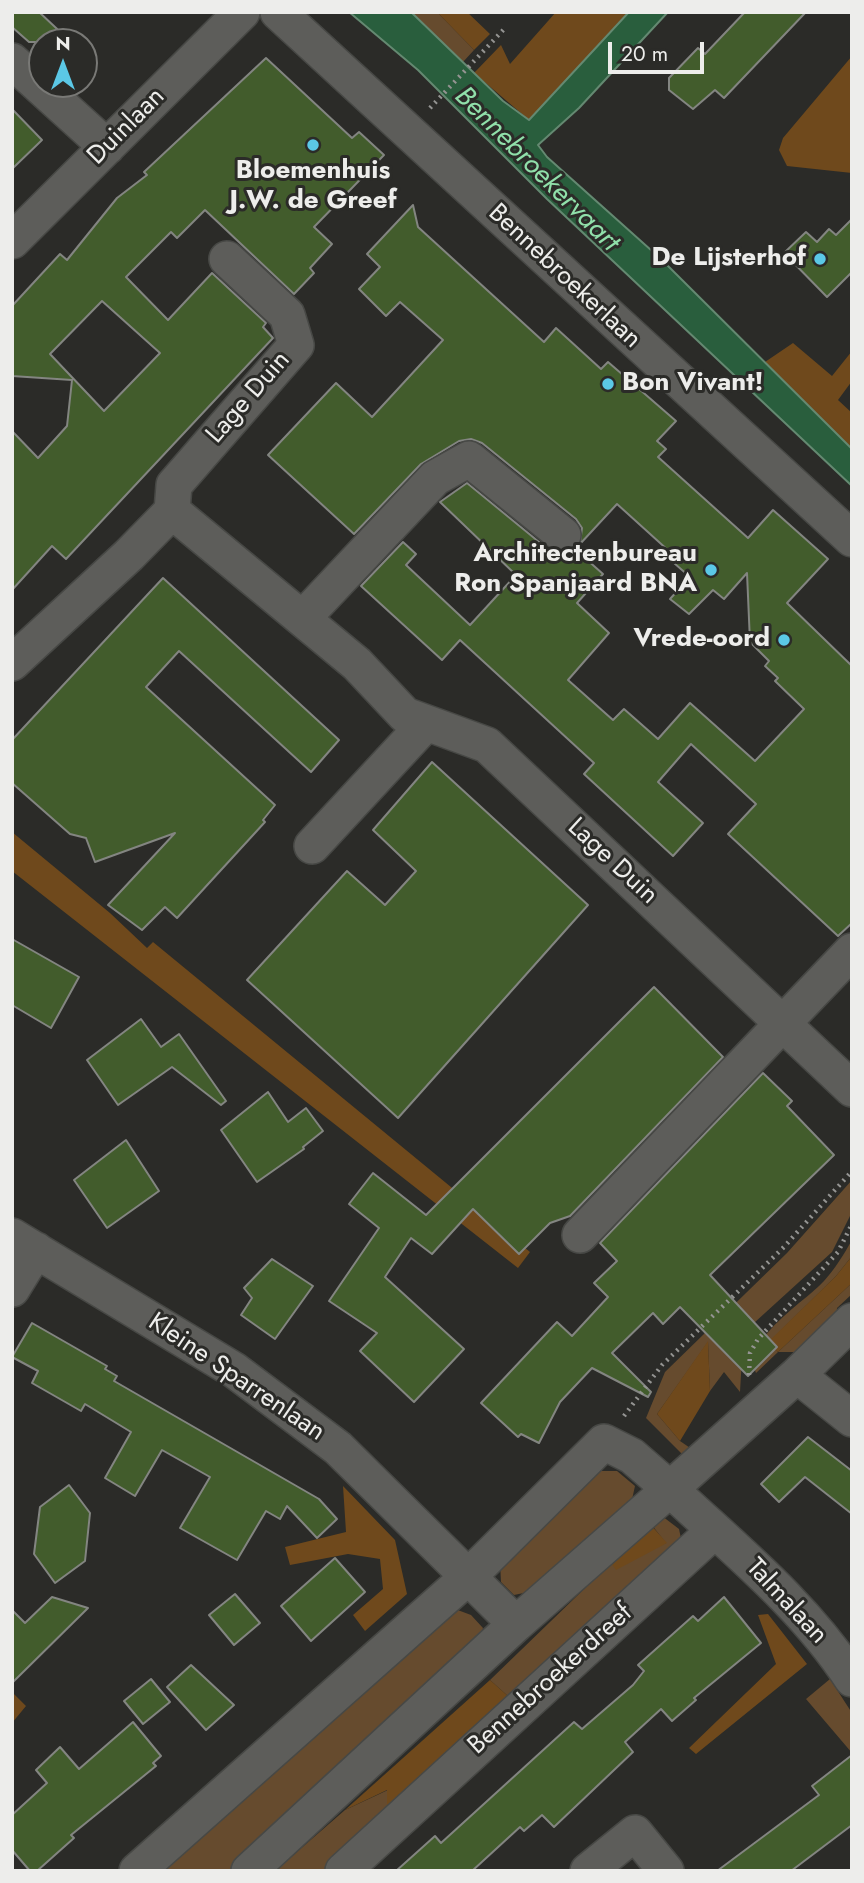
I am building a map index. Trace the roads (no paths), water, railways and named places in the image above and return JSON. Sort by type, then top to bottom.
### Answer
[{"type":"street","name":"Duinlaan","points":[[12,241],[242,12]]},
{"type":"street","name":"Bennebroekerlaan","points":[[278,12],[852,539]]},
{"type":"street","points":[[12,61],[107,147]]},
{"type":"street","name":"Lage Duin","points":[[227,259],[287,315],[296,345],[174,485],[172,511],[357,664],[405,715],[486,745],[852,1089]]},
{"type":"street","points":[[303,618],[435,478],[470,459],[563,535]]},
{"type":"street","points":[[12,663],[130,555],[172,511]]},
{"type":"street","points":[[312,846],[426,723]]},
{"type":"street","points":[[580,1235],[852,951]]},
{"type":"street","points":[[12,1289],[24,1243]]},
{"type":"street","name":"Kleine Sparrenlaan","points":[[24,1243],[234,1370],[338,1448],[468,1577]]},
{"type":"street","points":[[249,1871],[516,1624],[803,1370],[852,1321]]},
{"type":"street","points":[[803,1370],[852,1419]]},
{"type":"street","points":[[137,1871],[468,1577],[604,1442],[632,1456],[714,1531]]},
{"type":"street","name":"Talmalaan","points":[[714,1531],[764,1575],[836,1655],[852,1679]]},
{"type":"street","name":"Bennebroekerdreef","points":[[343,1871],[714,1531]]},
{"type":"street","points":[[468,1577],[516,1624]]},
{"type":"street","points":[[588,1871],[635,1833],[666,1871]]},
{"type":"water","name":"Bennebroekervaart","points":[[349,12],[411,12],[503,101],[529,120],[629,12],[668,12],[579,108],[538,145],[547,157],[661,259],[852,449],[852,486],[547,199],[418,70]]},
{"type":"place","name":"Bloemenhuis J.W. de Greef","points":[[313,145]]},
{"type":"place","name":"De Lijsterhof","points":[[820,259]]},
{"type":"place","name":"Bon Vivant!","points":[[608,384]]},
{"type":"place","name":"Architectenbureau Ron Spanjaard BNA","points":[[711,570]]},
{"type":"place","name":"Vrede-oord","points":[[784,640]]}]
